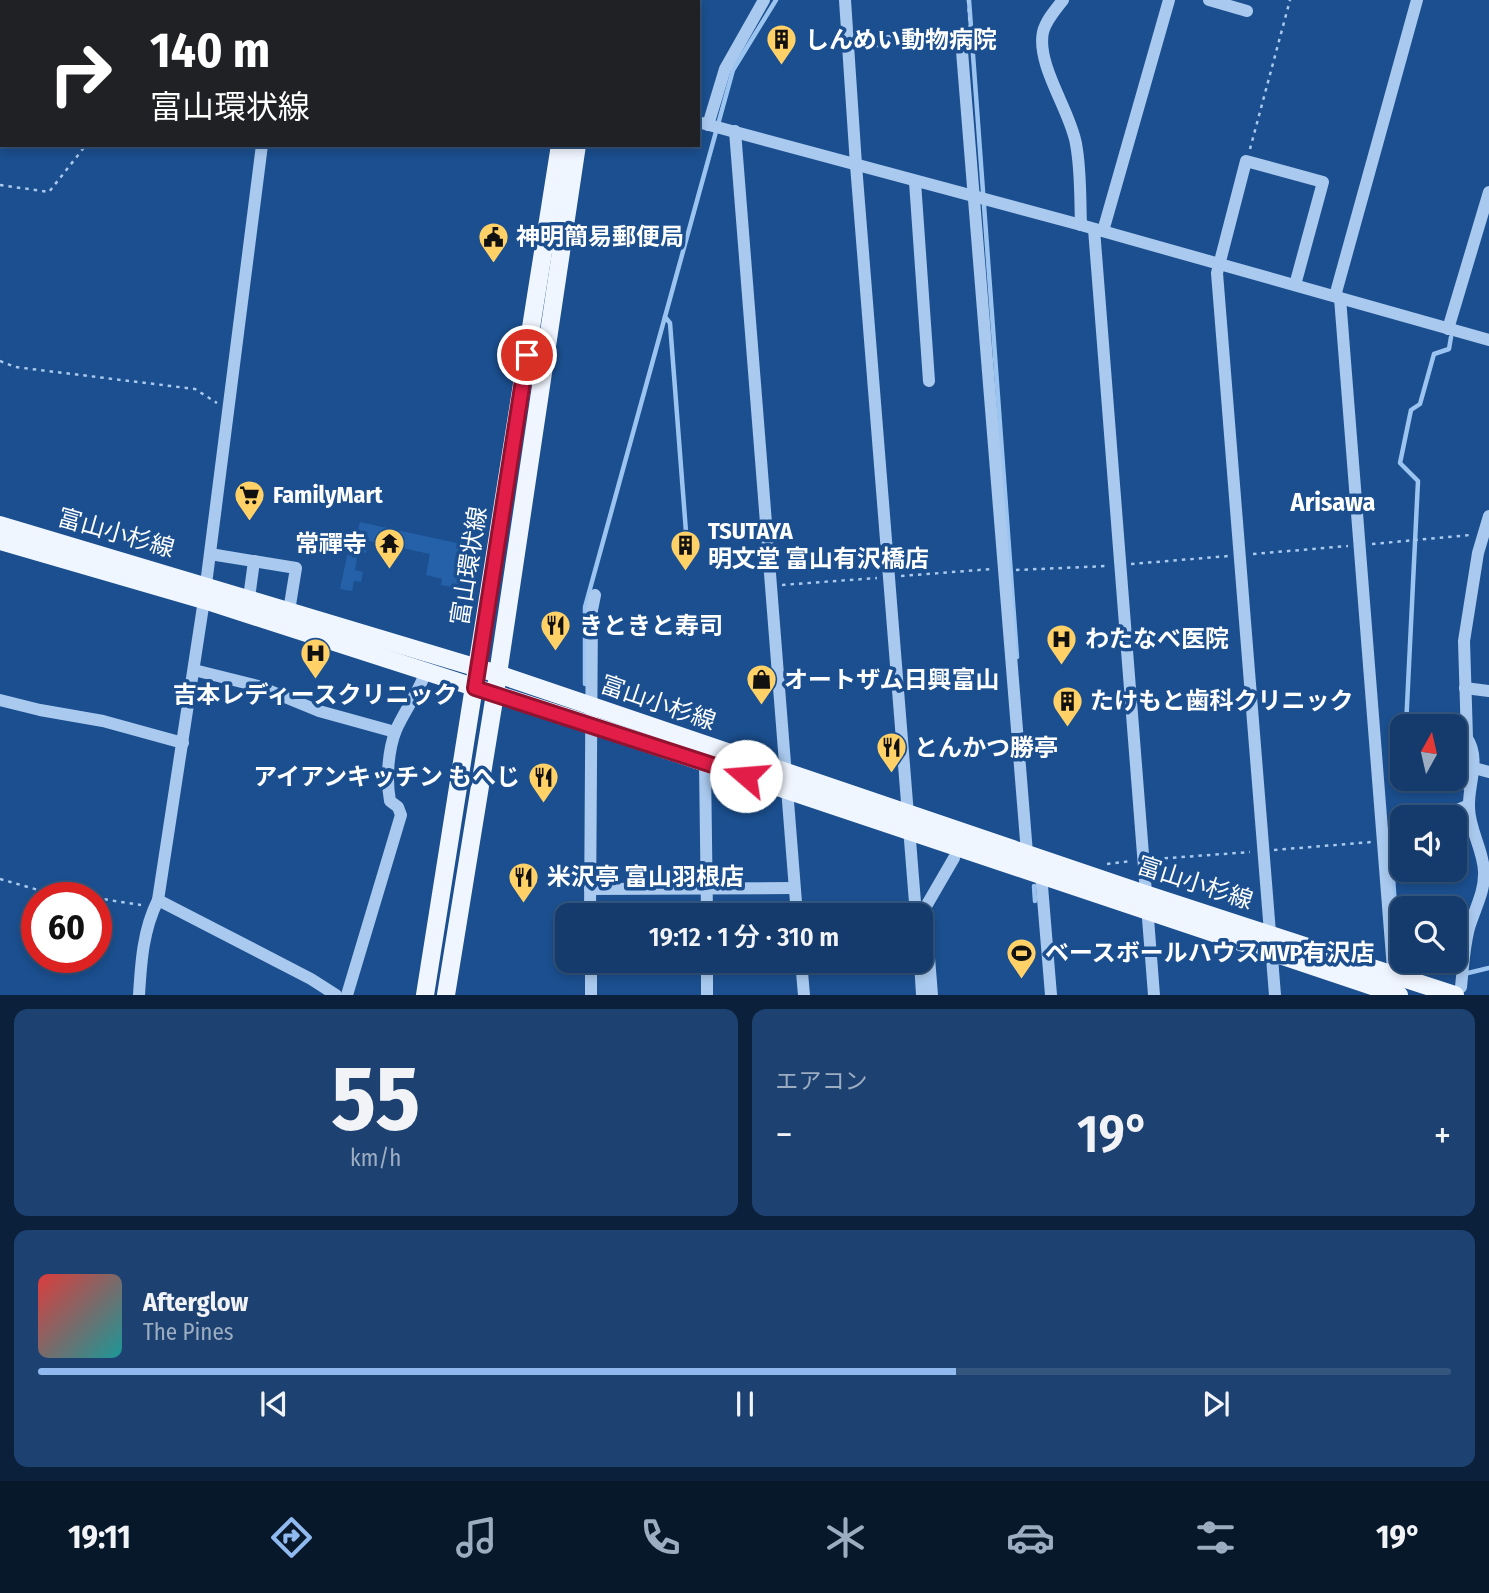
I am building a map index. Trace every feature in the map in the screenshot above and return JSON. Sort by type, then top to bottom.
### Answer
[{"type":"main road","name":"富山環状線","points":[[425,995],[560,147]]},
{"type":"main road","name":"富山環状線","points":[[446,995],[495,694],[577,147]]},
{"type":"main road","name":"富山小杉線","points":[[0,525],[205,592],[475,688],[705,763],[786,780],[908,813],[1027,853],[1272,952],[1396,994]]},
{"type":"main road","name":"富山小杉線","points":[[0,541],[205,592],[249,598],[498,674],[786,780],[910,832],[1041,874],[1271,933],[1393,974],[1458,991]]},
{"type":"street","points":[[764,0],[725,69],[703,124],[1092,228],[1489,340]]},
{"type":"street","points":[[845,0],[915,903]]},
{"type":"street","points":[[1063,0],[1043,33],[1044,54],[1076,144],[1092,228],[1154,995]]},
{"type":"street","points":[[1092,228],[1169,0]]},
{"type":"street","points":[[1209,0],[1247,11]]},
{"type":"street","points":[[1396,994],[1337,297],[1417,0]]},
{"type":"street","points":[[848,42],[961,39],[1027,853]]},
{"type":"street","points":[[735,131],[796,903]]},
{"type":"street","points":[[139,995],[141,959],[156,904],[194,670],[262,147]]},
{"type":"street","points":[[1275,995],[1217,273],[1247,161],[1323,182],[1295,285]]},
{"type":"street","points":[[915,181],[929,381]]},
{"type":"street","points":[[1448,329],[1488,198]]},
{"type":"street","points":[[1458,991],[1469,929],[1482,897],[1486,860],[1472,829],[1469,805],[1474,768],[1472,746],[1467,738],[1464,641],[1478,553],[1489,516]]},
{"type":"street","points":[[210,554],[296,568],[289,611]]},
{"type":"street","points":[[249,598],[254,561]]},
{"type":"street","points":[[590,903],[592,610],[595,595]]},
{"type":"street","points":[[194,670],[258,686],[319,711],[395,732]]},
{"type":"street","points":[[347,995],[401,815],[398,807],[390,801],[388,793],[395,732],[426,671]]},
{"type":"street","points":[[1465,688],[1489,691]]},
{"type":"street","points":[[0,700],[103,721],[183,743]]},
{"type":"street","points":[[705,763],[707,903]]},
{"type":"street","points":[[1474,768],[1489,772]]},
{"type":"street","points":[[1382,842],[1390,838]]},
{"type":"street","points":[[928,903],[954,858]]},
{"type":"street","points":[[1041,874],[1051,995]]},
{"type":"street","points":[[590,889],[794,888]]},
{"type":"street","points":[[156,904],[311,979],[336,995]]},
{"type":"street","points":[[591,973],[591,995]]},
{"type":"street","points":[[707,973],[707,995]]},
{"type":"street","points":[[802,973],[804,995]]},
{"type":"street","points":[[921,973],[922,995]]},
{"type":"street","points":[[929,973],[932,995]]},
{"type":"path","points":[[1247,161],[1290,0]]},
{"type":"path","points":[[0,185],[49,192],[84,147]]},
{"type":"path","points":[[0,360],[15,367],[195,389],[227,410]]},
{"type":"path","points":[[1104,864],[1382,842]]},
{"type":"path","points":[[0,879],[21,885]]},
{"type":"path","points":[[112,900],[156,904]]},
{"type":"shaded area","points":[[360,522],[466,545],[457,588],[441,585],[442,579],[426,575],[430,554],[369,541],[366,553],[358,552],[355,570],[363,572],[361,582],[354,581],[352,591],[340,589],[352,532],[357,533]]},
{"type":"waterway","points":[[585,684],[585,607],[733,70],[776,0]]},
{"type":"waterway","points":[[969,0],[1017,657]]},
{"type":"waterway","points":[[665,317],[670,323],[687,545]]},
{"type":"waterway","points":[[1407,714],[1418,481],[1400,463],[1411,410],[1420,404],[1434,354],[1449,349],[1451,337]]},
{"type":"waterway","points":[[1393,882],[1394,896]]},
{"type":"waterway","points":[[1034,886],[1035,901]]},
{"type":"waterway","points":[[1468,973],[1489,968]]},
{"type":"place","name":"しんめい動物病院","points":[[782,67]]},
{"type":"place","name":"神明簡易郵便局","points":[[493,264]]},
{"type":"place","name":"FamilyMart","points":[[250,522]]},
{"type":"place","name":"常禪寺","points":[[390,571]]},
{"type":"place","name":"TSUTAYA 明文堂 富山有沢橋店","points":[[685,572]]},
{"type":"place","name":"きときと寿司","points":[[556,653]]},
{"type":"place","name":"わたなべ医院","points":[[1062,666]]},
{"type":"place","name":"吉本レディースクリニック","points":[[315,680]]},
{"type":"place","name":"オートザム日興富山","points":[[761,707]]},
{"type":"place","name":"たけもと歯科クリニック","points":[[1067,728]]},
{"type":"place","name":"とんかつ勝亭","points":[[891,775]]},
{"type":"place","name":"アイアンキッチン もへじ","points":[[543,804]]},
{"type":"place","name":"米沢亭 富山羽根店","points":[[524,904]]},
{"type":"place","name":"ベースボールハウスMVP有沢店","points":[[1022,980]]},
{"type":"district","name":"Arisawa","points":[[1333,502]]},
{"type":"route","points":[[527,355],[475,688],[746,776]]}]
